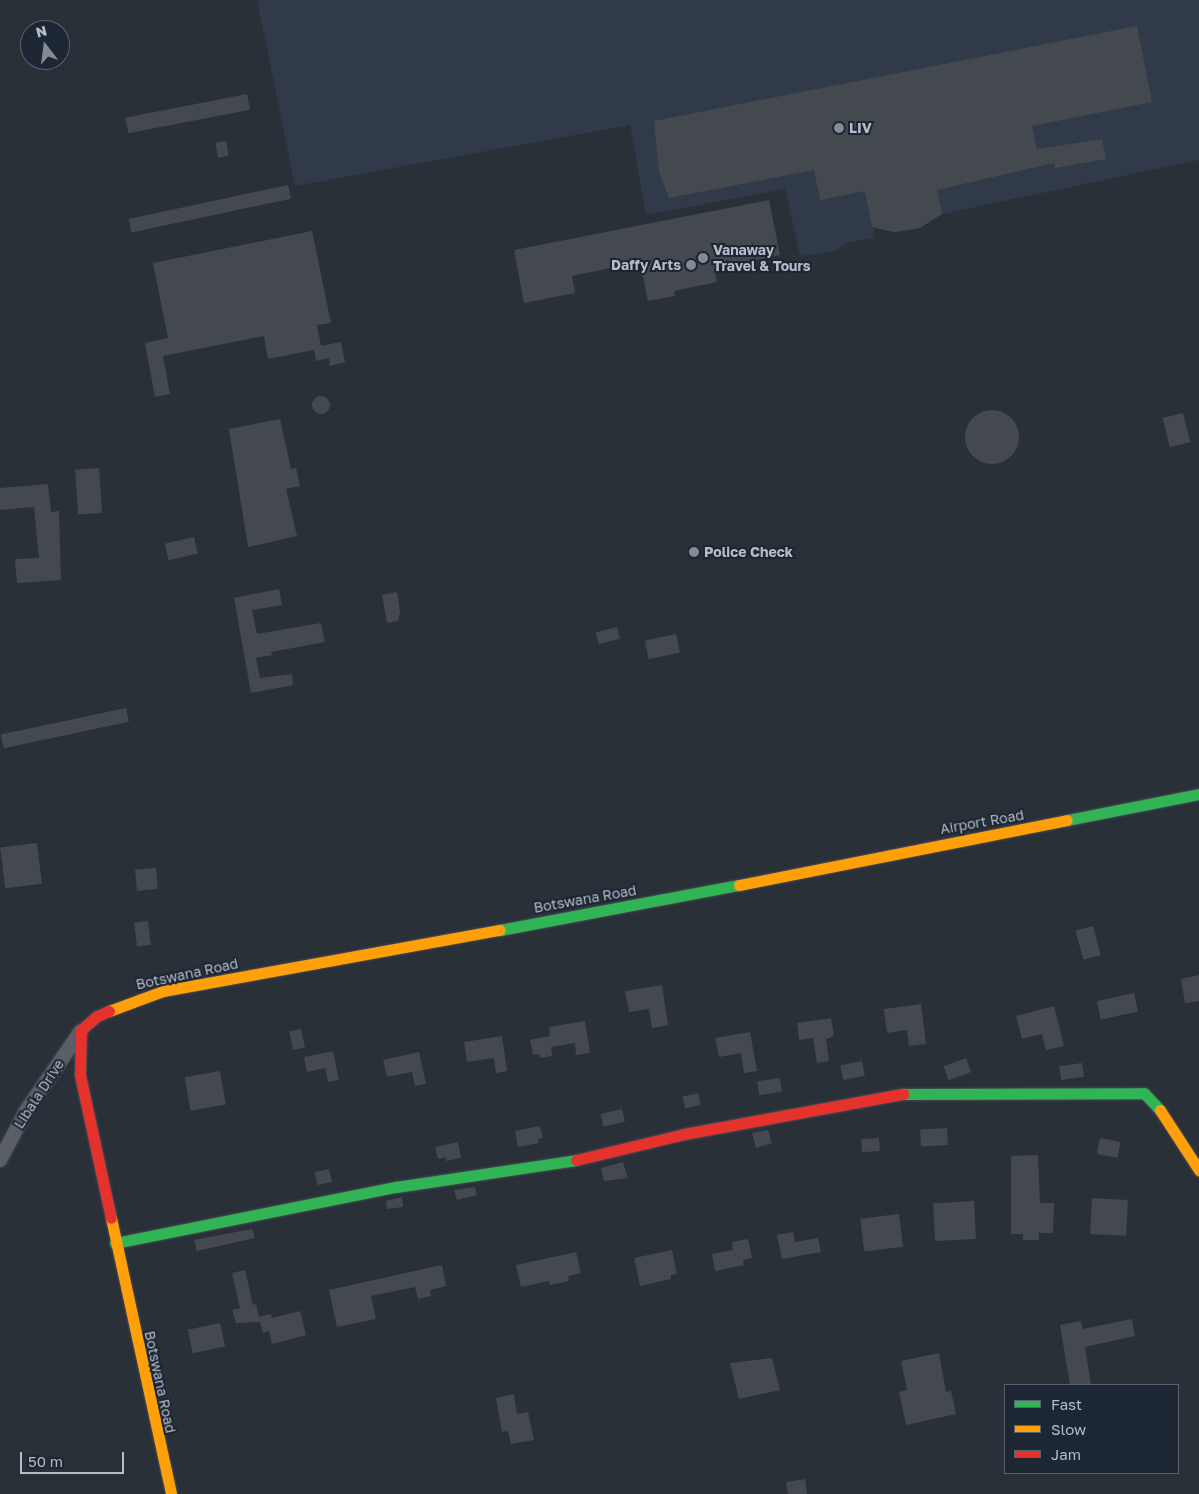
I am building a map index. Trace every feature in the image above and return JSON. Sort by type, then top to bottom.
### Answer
[{"type":"street","name":"Airport Road","points":[[771,879],[1199,794]]},
{"type":"street","name":"Botswana Road","points":[[171,1494],[80,1075],[81,1030],[97,1016],[115,1007],[163,991],[771,879]]},
{"type":"street","name":"Libala Drive","points":[[0,1160],[26,1111],[81,1030]]},
{"type":"street","points":[[115,1243],[236,1222],[396,1187],[579,1160],[684,1134],[900,1094],[1144,1093],[1152,1098],[1199,1170]]},
{"type":"shaded area","points":[[257,0],[1199,0],[1199,160],[942,214],[920,228],[907,231],[894,232],[873,227],[874,238],[846,243],[835,251],[800,256],[785,189],[646,215],[630,125],[295,186]]},
{"type":"building","name":"LIV","points":[[1137,26],[1152,102],[1032,126],[1037,149],[1102,139],[1106,159],[1055,168],[1054,163],[937,190],[942,214],[920,228],[894,232],[872,227],[865,191],[820,200],[814,170],[669,198],[659,172],[654,121]]},
{"type":"building","points":[[247,94],[250,110],[128,133],[125,118]]},
{"type":"building","points":[[226,141],[229,156],[218,158],[215,143]]},
{"type":"building","points":[[288,185],[291,199],[131,233],[129,219]]},
{"type":"building","points":[[769,200],[780,255],[714,268],[717,282],[674,291],[675,296],[648,301],[640,262],[572,276],[575,293],[524,303],[514,250]]},
{"type":"building","points":[[312,231],[331,323],[317,325],[321,346],[341,342],[345,362],[330,366],[329,358],[316,361],[314,350],[268,359],[264,336],[163,356],[170,394],[155,397],[145,343],[168,338],[153,263]]},
{"type":"building","points":[[321,396],[327,399],[330,405],[327,411],[321,414],[315,411],[312,405],[315,399]]},
{"type":"building","points":[[992,410],[1002,412],[1011,418],[1017,427],[1019,437],[1017,447],[1011,456],[1002,462],[992,464],[982,462],[973,456],[967,447],[965,437],[967,427],[973,418],[982,412]]},
{"type":"building","points":[[1183,413],[1190,442],[1170,447],[1163,418]]},
{"type":"building","points":[[280,419],[291,469],[296,468],[300,486],[286,489],[297,536],[248,547],[229,429]]},
{"type":"building","points":[[99,468],[102,513],[78,515],[75,470]]},
{"type":"building","points":[[48,484],[51,512],[59,511],[61,580],[17,583],[15,559],[39,558],[34,507],[0,510],[0,488]]},
{"type":"building","points":[[194,537],[198,554],[169,560],[165,544]]},
{"type":"building","points":[[279,589],[282,605],[252,610],[257,634],[321,623],[325,642],[271,652],[272,655],[256,658],[260,678],[292,674],[293,685],[251,693],[234,598]]},
{"type":"building","points":[[397,592],[400,612],[398,621],[387,623],[382,595]]},
{"type":"building","points":[[617,627],[620,639],[599,644],[596,632]]},
{"type":"building","points":[[676,634],[680,653],[649,659],[645,641]]},
{"type":"building","points":[[126,708],[129,722],[4,748],[1,735]]},
{"type":"building","points":[[37,843],[42,884],[5,888],[0,848]]},
{"type":"building","points":[[156,868],[158,889],[137,891],[135,870]]},
{"type":"building","points":[[148,921],[151,945],[137,947],[134,923]]},
{"type":"building","points":[[1093,926],[1101,955],[1083,960],[1076,931]]},
{"type":"building","points":[[1199,975],[1199,1001],[1185,1003],[1181,979]]},
{"type":"building","points":[[662,985],[668,1025],[652,1028],[649,1009],[629,1012],[625,991]]},
{"type":"building","points":[[1134,993],[1138,1012],[1101,1019],[1097,1001]]},
{"type":"building","points":[[921,1004],[926,1044],[909,1046],[907,1030],[887,1033],[884,1009]]},
{"type":"building","points":[[1054,1006],[1064,1046],[1046,1050],[1042,1034],[1022,1039],[1016,1016]]},
{"type":"building","points":[[831,1018],[834,1036],[826,1039],[829,1061],[817,1063],[813,1038],[799,1040],[797,1023]]},
{"type":"building","points":[[585,1021],[590,1053],[576,1055],[575,1043],[551,1047],[552,1056],[540,1058],[539,1054],[533,1055],[530,1040],[550,1036],[549,1027]]},
{"type":"building","points":[[301,1029],[305,1048],[293,1050],[289,1031]]},
{"type":"building","points":[[750,1032],[757,1071],[744,1073],[741,1053],[719,1057],[715,1038]]},
{"type":"building","points":[[502,1036],[507,1071],[496,1073],[494,1058],[467,1062],[464,1042]]},
{"type":"building","points":[[333,1051],[339,1080],[328,1082],[325,1068],[307,1072],[304,1057]]},
{"type":"building","points":[[419,1052],[426,1084],[415,1086],[412,1072],[387,1077],[383,1060]]},
{"type":"building","points":[[966,1058],[971,1072],[949,1080],[943,1066]]},
{"type":"building","points":[[862,1061],[865,1076],[843,1080],[840,1065]]},
{"type":"building","points":[[1082,1063],[1084,1077],[1061,1080],[1059,1066]]},
{"type":"building","points":[[220,1071],[226,1104],[190,1111],[185,1077]]},
{"type":"building","points":[[780,1078],[782,1092],[759,1095],[757,1081]]},
{"type":"building","points":[[698,1093],[701,1105],[685,1109],[682,1097]]},
{"type":"building","points":[[622,1109],[625,1122],[603,1127],[601,1114]]},
{"type":"building","points":[[540,1126],[543,1138],[538,1139],[539,1143],[518,1147],[515,1131]]},
{"type":"building","points":[[947,1128],[948,1145],[921,1146],[920,1129]]},
{"type":"building","points":[[768,1130],[772,1143],[756,1148],[752,1133]]},
{"type":"building","points":[[879,1138],[880,1151],[862,1152],[861,1139]]},
{"type":"building","points":[[1100,1138],[1121,1142],[1118,1158],[1097,1154]]},
{"type":"building","points":[[458,1142],[461,1158],[446,1161],[446,1157],[438,1159],[435,1147]]},
{"type":"building","points":[[1038,1155],[1040,1203],[1054,1203],[1053,1233],[1039,1233],[1039,1240],[1023,1240],[1023,1234],[1011,1234],[1011,1156]]},
{"type":"building","points":[[623,1162],[628,1178],[604,1181],[601,1168]]},
{"type":"building","points":[[329,1169],[332,1182],[317,1185],[314,1172]]},
{"type":"building","points":[[475,1187],[477,1195],[457,1200],[454,1190]]},
{"type":"building","points":[[402,1197],[403,1207],[387,1209],[386,1201]]},
{"type":"building","points":[[1092,1198],[1128,1200],[1126,1236],[1090,1234]]},
{"type":"building","points":[[974,1201],[976,1239],[935,1241],[933,1203]]},
{"type":"building","points":[[899,1214],[903,1247],[864,1252],[860,1219]]},
{"type":"building","points":[[252,1229],[255,1238],[197,1251],[194,1240]]},
{"type":"building","points":[[793,1232],[795,1242],[818,1238],[821,1252],[782,1259],[777,1235]]},
{"type":"building","points":[[748,1239],[752,1258],[743,1260],[744,1265],[715,1271],[712,1254],[733,1250],[732,1242]]},
{"type":"building","points":[[672,1250],[677,1274],[671,1275],[671,1279],[640,1286],[634,1258]]},
{"type":"building","points":[[576,1252],[581,1273],[568,1276],[569,1281],[550,1285],[549,1281],[521,1287],[516,1265]]},
{"type":"building","points":[[442,1265],[446,1286],[430,1290],[431,1296],[418,1299],[415,1287],[371,1296],[376,1319],[337,1327],[329,1290]]},
{"type":"building","points":[[245,1270],[253,1305],[256,1304],[259,1317],[271,1314],[272,1318],[300,1311],[306,1335],[272,1344],[269,1331],[263,1333],[260,1322],[236,1323],[232,1310],[240,1308],[232,1273]]},
{"type":"building","points":[[1132,1319],[1135,1336],[1085,1347],[1091,1384],[1070,1384],[1060,1325],[1081,1321],[1083,1329]]},
{"type":"building","points":[[220,1323],[225,1346],[193,1353],[188,1330]]},
{"type":"building","points":[[939,1353],[946,1392],[951,1391],[956,1414],[906,1425],[899,1392],[907,1390],[901,1361]]},
{"type":"building","points":[[772,1358],[780,1390],[739,1399],[730,1363]]},
{"type":"building","points":[[514,1394],[517,1414],[528,1412],[534,1440],[511,1444],[508,1431],[502,1432],[496,1398]]},
{"type":"building","points":[[805,1479],[807,1494],[788,1494],[786,1482]]},
{"type":"traffic: fast","points":[[1067,820],[1199,794]]},
{"type":"traffic: fast","points":[[500,930],[739,885]]},
{"type":"traffic: fast","points":[[903,1094],[1144,1093],[1160,1110]]},
{"type":"traffic: fast","points":[[115,1243],[396,1187],[576,1160]]},
{"type":"traffic: slow","points":[[739,885],[1067,820]]},
{"type":"traffic: slow","points":[[109,1011],[163,991],[500,930]]},
{"type":"traffic: slow","points":[[1160,1110],[1199,1170]]},
{"type":"traffic: slow","points":[[111,1218],[171,1494]]},
{"type":"traffic: jam","points":[[109,1011],[97,1016],[81,1030],[80,1075],[111,1218]]},
{"type":"traffic: jam","points":[[576,1160],[684,1134],[903,1094]]},
{"type":"place","name":"LIV","points":[[839,128]]},
{"type":"place","name":"Vanaway Travel & Tours","points":[[703,258]]},
{"type":"place","name":"Daffy Arts","points":[[691,265]]},
{"type":"place","name":"Police Check","points":[[694,552]]}]
